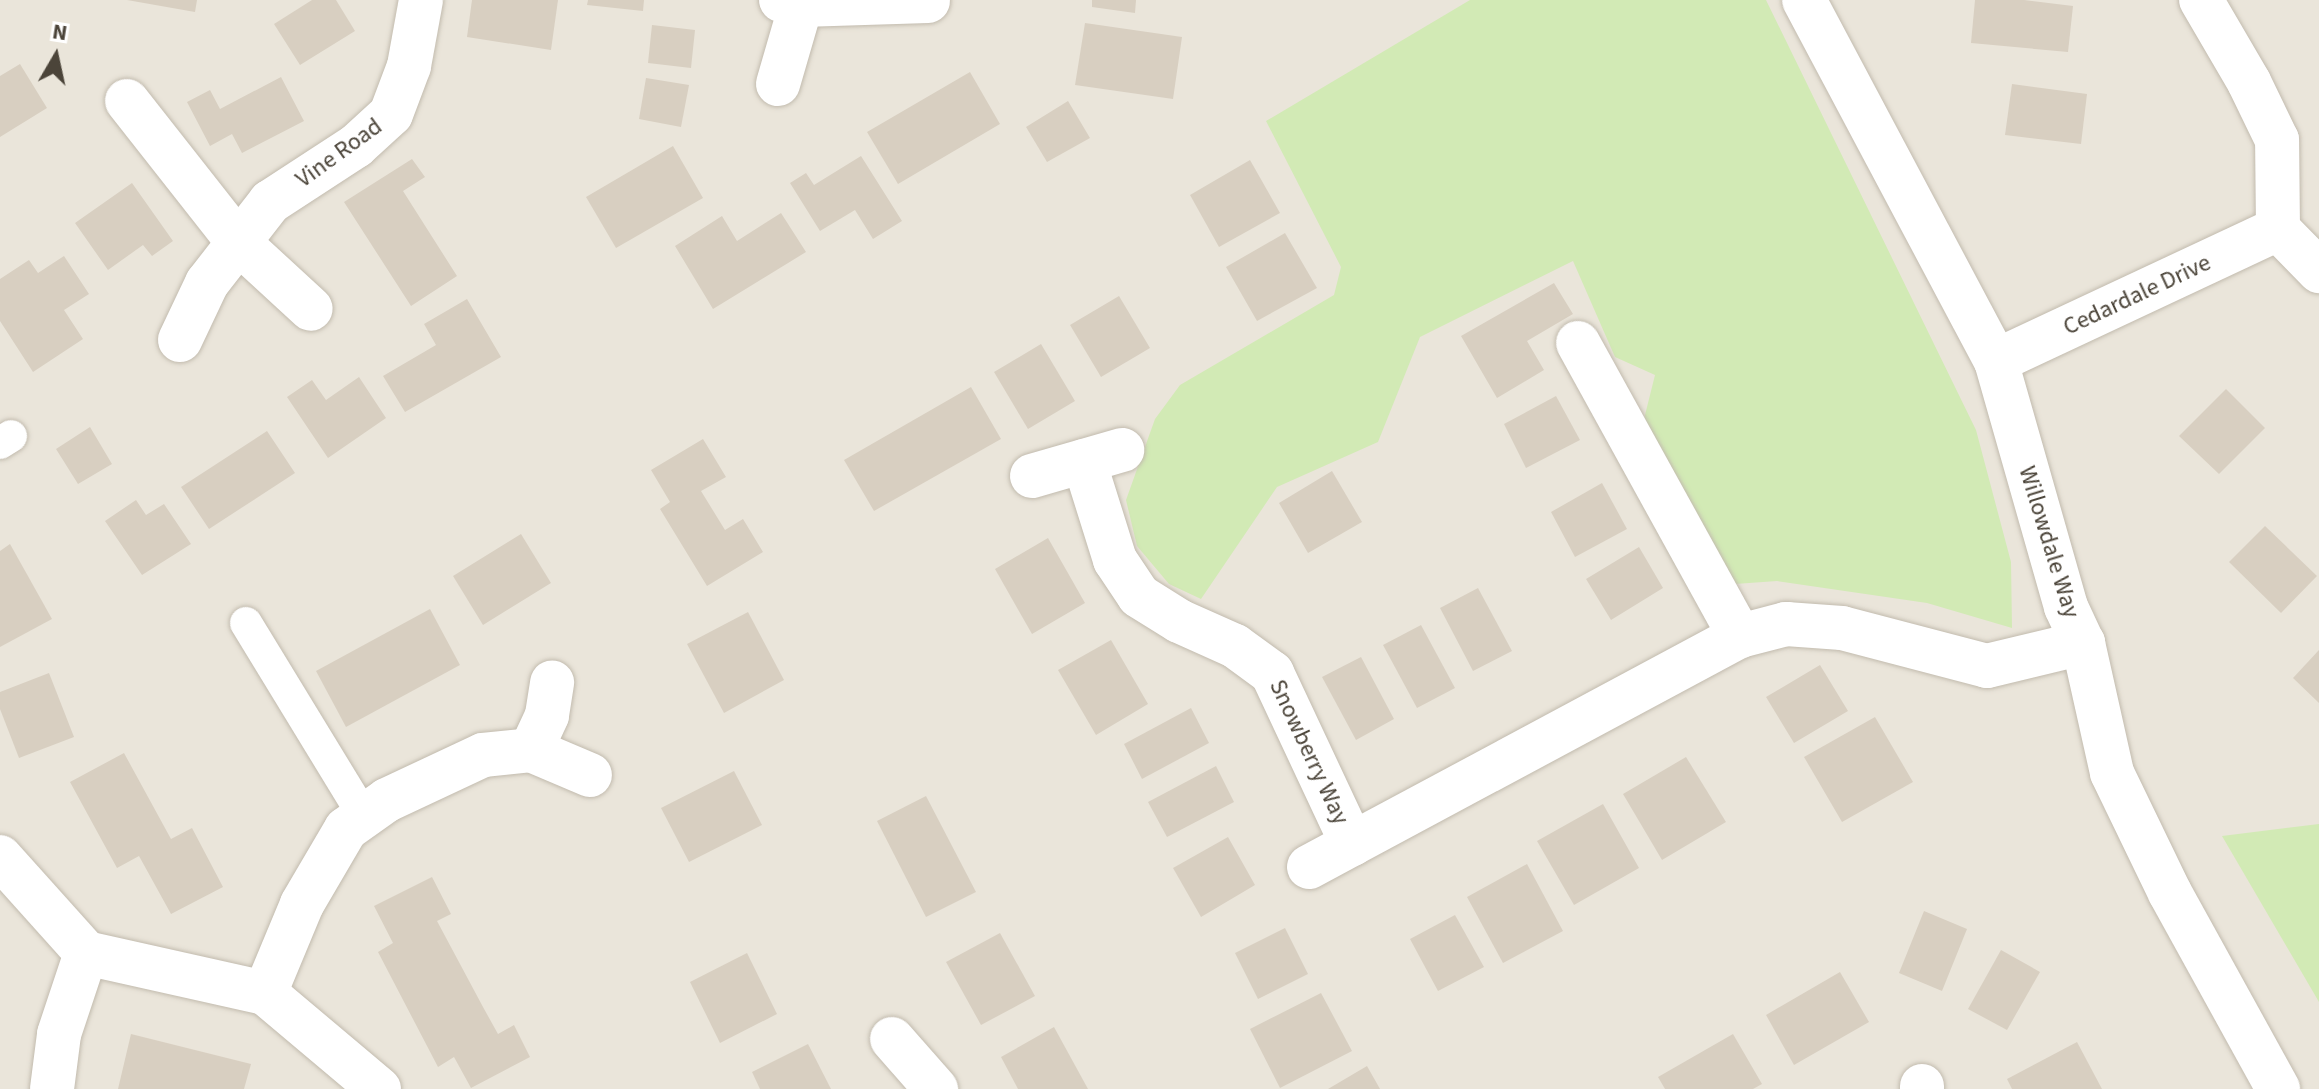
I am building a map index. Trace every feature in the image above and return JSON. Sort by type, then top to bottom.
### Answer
[{"type":"street","name":"Vine Road","points":[[180,340],[207,283],[270,202],[356,146],[391,114],[409,66],[421,0]]},
{"type":"street","name":"Willowdale Way","points":[[1804,0],[1996,361],[2066,607],[2083,643],[2112,773],[2170,893],[2278,1089]]},
{"type":"street","points":[[2201,0],[2249,82],[2277,140],[2278,229],[2319,271]]},
{"type":"street","points":[[778,84],[791,2],[928,1]]},
{"type":"street","points":[[127,101],[237,241],[311,309]]},
{"type":"street","name":"Cedardale Drive","points":[[1996,361],[2278,229]]},
{"type":"street","points":[[1578,343],[1740,636]]},
{"type":"street","name":"Snowberry Way","points":[[1032,476],[1103,455],[1115,560],[1139,596],[1179,621],[1235,646],[1272,673],[1352,844]]},
{"type":"street","name":"Snowberry Way","points":[[1309,867],[1740,636],[1786,624],[1842,628],[1987,666],[2083,643]]},
{"type":"street","points":[[531,750],[547,715],[552,682]]},
{"type":"street","points":[[265,993],[302,904],[346,829],[387,800],[483,755],[531,750],[590,775]]},
{"type":"street","points":[[0,857],[86,953],[265,993],[379,1089]]},
{"type":"street","points":[[52,1089],[59,1034],[86,953]]},
{"type":"street","points":[[892,1039],[927,1086]]},
{"type":"lane","points":[[246,623],[364,816]]},
{"type":"shaded area","points":[[0,0],[2319,0],[2319,1089],[0,1089]]},
{"type":"green space","points":[[1470,0],[1766,0],[1976,430],[2011,562],[2012,628],[1927,603],[1777,581],[1735,584],[1644,419],[1655,375],[1615,357],[1573,261],[1420,337],[1378,442],[1277,487],[1201,599],[1169,584],[1137,546],[1126,500],[1155,419],[1180,385],[1334,295],[1341,267],[1266,121]]},
{"type":"green space","points":[[2319,824],[2319,1002],[2222,836]]},
{"type":"building","points":[[127,0],[197,0],[195,12]]},
{"type":"building","points":[[312,0],[336,0],[355,31],[300,65],[274,24]]},
{"type":"building","points":[[472,0],[558,0],[551,50],[467,37]]},
{"type":"building","points":[[588,0],[644,0],[643,11],[587,5]]},
{"type":"building","points":[[1092,0],[1136,0],[1135,13],[1092,7]]},
{"type":"building","points":[[1975,0],[2024,0],[2073,6],[2068,52],[1971,43]]},
{"type":"building","points":[[1085,23],[1182,37],[1173,99],[1075,85]]},
{"type":"building","points":[[652,25],[695,30],[691,68],[648,63]]},
{"type":"building","points":[[20,64],[47,108],[0,137],[0,76]]},
{"type":"building","points":[[970,72],[1000,124],[898,184],[867,132]]},
{"type":"building","points":[[281,77],[304,121],[242,153],[232,134],[210,146],[187,102],[210,90],[220,109]]},
{"type":"building","points":[[646,78],[689,85],[681,127],[639,119]]},
{"type":"building","points":[[2012,84],[2087,94],[2081,144],[2005,135]]},
{"type":"building","points":[[1068,101],[1090,138],[1047,162],[1026,127]]},
{"type":"building","points":[[673,146],[703,198],[616,248],[586,197]]},
{"type":"building","points":[[861,156],[902,221],[873,239],[855,210],[820,231],[790,183],[806,173],[814,185]]},
{"type":"building","points":[[412,159],[425,177],[403,191],[457,276],[411,306],[344,202]]},
{"type":"building","points":[[1250,160],[1280,213],[1219,247],[1190,195]]},
{"type":"building","points":[[132,183],[173,241],[152,256],[143,245],[108,270],[75,223]]},
{"type":"building","points":[[781,213],[806,252],[713,309],[675,246],[722,216],[737,241]]},
{"type":"building","points":[[1285,233],[1317,288],[1257,321],[1226,267]]},
{"type":"building","points":[[64,256],[89,294],[64,310],[83,339],[33,372],[0,321],[0,279],[29,260],[38,273]]},
{"type":"building","points":[[1554,283],[1573,314],[1527,341],[1544,370],[1497,398],[1461,336]]},
{"type":"building","points":[[1119,296],[1150,348],[1101,377],[1070,325]]},
{"type":"building","points":[[467,299],[501,357],[405,412],[383,376],[436,345],[424,324]]},
{"type":"building","points":[[1041,344],[1075,401],[1028,429],[994,372]]},
{"type":"building","points":[[359,377],[386,418],[328,458],[287,397],[312,380],[326,400]]},
{"type":"building","points":[[971,387],[1001,439],[874,511],[844,460]]},
{"type":"building","points":[[2226,389],[2265,428],[2219,474],[2179,436]]},
{"type":"building","points":[[1556,396],[1580,440],[1526,468],[1504,424]]},
{"type":"building","points":[[90,427],[112,464],[78,484],[56,449]]},
{"type":"building","points":[[267,431],[295,473],[209,529],[181,487]]},
{"type":"building","points":[[703,439],[726,477],[701,491],[725,530],[743,519],[763,552],[707,586],[660,509],[670,502],[651,470]]},
{"type":"building","points":[[1332,471],[1362,522],[1308,553],[1279,503]]},
{"type":"building","points":[[1602,483],[1627,529],[1575,557],[1551,512]]},
{"type":"building","points":[[136,500],[146,515],[164,504],[191,544],[142,575],[105,521]]},
{"type":"building","points":[[2265,526],[2317,576],[2281,613],[2229,562]]},
{"type":"building","points":[[521,534],[551,583],[483,625],[453,576]]},
{"type":"building","points":[[1048,538],[1085,603],[1032,634],[995,569]]},
{"type":"building","points":[[10,544],[52,619],[0,647],[0,551]]},
{"type":"building","points":[[1639,547],[1663,588],[1611,620],[1586,579]]},
{"type":"building","points":[[1478,588],[1512,651],[1473,671],[1440,608]]},
{"type":"building","points":[[430,609],[460,665],[346,727],[316,671]]},
{"type":"building","points":[[748,612],[784,680],[724,713],[687,644]]},
{"type":"building","points":[[1421,625],[1455,688],[1417,708],[1383,645]]},
{"type":"building","points":[[1111,640],[1148,704],[1096,735],[1058,670]]},
{"type":"building","points":[[2319,650],[2319,703],[2293,678]]},
{"type":"building","points":[[1361,657],[1394,719],[1356,740],[1322,677]]},
{"type":"building","points":[[1820,665],[1848,711],[1794,743],[1766,697]]},
{"type":"building","points":[[49,673],[74,737],[19,758],[0,709],[0,692]]},
{"type":"building","points":[[1191,708],[1209,743],[1142,779],[1124,744]]},
{"type":"building","points":[[1875,717],[1913,782],[1842,822],[1804,757]]},
{"type":"building","points":[[124,753],[171,839],[192,828],[223,887],[171,914],[139,856],[117,868],[70,782]]},
{"type":"building","points":[[1686,757],[1726,822],[1662,860],[1623,794]]},
{"type":"building","points":[[1216,766],[1234,802],[1167,837],[1148,802]]},
{"type":"building","points":[[734,771],[762,825],[689,862],[661,808]]},
{"type":"building","points":[[926,796],[976,892],[926,917],[877,821]]},
{"type":"building","points":[[1603,804],[1639,868],[1574,905],[1537,841]]},
{"type":"building","points":[[1228,837],[1255,885],[1201,917],[1173,868]]},
{"type":"building","points":[[1527,864],[1563,931],[1503,963],[1467,897]]},
{"type":"building","points":[[432,877],[451,914],[437,921],[483,1007],[498,1034],[514,1025],[530,1057],[471,1088],[454,1057],[438,1067],[378,952],[393,943],[374,906]]},
{"type":"building","points":[[1924,911],[1967,929],[1942,991],[1899,973]]},
{"type":"building","points":[[1455,915],[1484,967],[1438,991],[1410,939]]},
{"type":"building","points":[[1285,928],[1308,974],[1258,999],[1235,953]]},
{"type":"building","points":[[1000,933],[1035,996],[981,1025],[946,962]]},
{"type":"building","points":[[2001,950],[2040,972],[2007,1030],[1968,1009]]},
{"type":"building","points":[[747,953],[777,1014],[720,1043],[690,982]]},
{"type":"building","points":[[1840,972],[1869,1022],[1794,1065],[1766,1015]]},
{"type":"building","points":[[1321,993],[1352,1051],[1280,1088],[1250,1029]]},
{"type":"building","points":[[1054,1027],[1088,1089],[1018,1089],[1001,1057]]},
{"type":"building","points":[[131,1034],[251,1064],[244,1089],[118,1089]]},
{"type":"building","points":[[1733,1034],[1762,1084],[1753,1089],[1665,1089],[1658,1077]]},
{"type":"building","points":[[2077,1042],[2102,1089],[2012,1089],[2007,1079]]},
{"type":"building","points":[[808,1044],[831,1089],[760,1089],[752,1072]]},
{"type":"building","points":[[1367,1066],[1380,1089],[1328,1089]]}]
